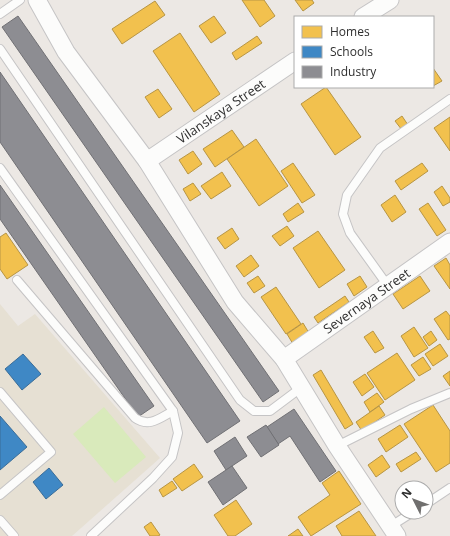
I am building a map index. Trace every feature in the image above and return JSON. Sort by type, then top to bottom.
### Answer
[{"type":"street","points":[[37,0],[66,52],[147,161],[235,302],[284,359],[337,446],[394,531]]},
{"type":"street","points":[[365,16],[390,0]]},
{"type":"street","name":"Vilanskaya Street","points":[[147,161],[294,62]]},
{"type":"street","name":"Severnaya Street","points":[[284,359],[450,242]]},
{"type":"lane","points":[[0,14],[20,0]]},
{"type":"lane","points":[[0,49],[240,400],[254,411],[270,411],[302,387]]},
{"type":"lane","points":[[388,286],[350,233],[344,214],[347,195],[380,148],[450,99]]},
{"type":"lane","points":[[0,168],[173,412],[178,433],[172,457],[153,478],[91,536]]},
{"type":"lane","points":[[17,280],[135,418],[142,423],[150,423],[173,412]]},
{"type":"lane","points":[[0,392],[51,452],[0,495]]},
{"type":"lane","points":[[337,446],[411,409],[450,393]]},
{"type":"lane","points":[[434,499],[450,488]]},
{"type":"lane","points":[[0,520],[14,536]]},
{"type":"lane","points":[[394,531],[405,520]]},
{"type":"shaded area","points":[[0,304],[18,326],[35,314],[160,458],[72,536],[0,536]]},
{"type":"green space","points":[[104,407],[146,457],[115,483],[73,434]]},
{"type":"building: Homes","points":[[242,0],[264,0],[275,16],[260,27]]},
{"type":"building: Homes","points":[[295,0],[312,0],[314,3],[303,11]]},
{"type":"building: Homes","points":[[155,1],[165,15],[122,44],[112,29]]},
{"type":"building: Homes","points":[[214,16],[226,33],[211,43],[199,26]]},
{"type":"building: Homes","points":[[180,33],[220,94],[194,112],[153,51]]},
{"type":"building: Homes","points":[[257,36],[262,43],[236,60],[232,53]]},
{"type":"building: Homes","points":[[434,69],[442,81],[434,85]]},
{"type":"building: Homes","points":[[327,88],[361,137],[335,155],[301,104]]},
{"type":"building: Homes","points":[[158,89],[172,109],[159,118],[145,97]]},
{"type":"building: Homes","points":[[402,116],[408,125],[402,130],[395,121]]},
{"type":"building: Homes","points":[[450,117],[450,151],[434,128]]},
{"type":"building: Homes","points":[[232,130],[244,147],[215,167],[203,149]]},
{"type":"building: Homes","points":[[256,139],[288,186],[259,206],[227,159]]},
{"type":"building: Homes","points":[[193,151],[202,164],[188,174],[179,160]]},
{"type":"building: Homes","points":[[293,163],[315,195],[302,203],[281,171]]},
{"type":"building: Homes","points":[[422,163],[428,171],[401,190],[395,181]]},
{"type":"building: Homes","points":[[222,172],[231,186],[211,199],[201,186]]},
{"type":"building: Homes","points":[[193,183],[201,194],[190,201],[183,189]]},
{"type":"building: Homes","points":[[442,186],[450,198],[450,202],[443,206],[434,192]]},
{"type":"building: Homes","points":[[395,195],[406,212],[392,222],[381,205]]},
{"type":"building: Homes","points":[[298,203],[304,212],[288,222],[283,214]]},
{"type":"building: Homes","points":[[428,203],[446,230],[437,236],[419,209]]},
{"type":"building: Homes","points":[[287,226],[294,236],[280,246],[272,236]]},
{"type":"building: Homes","points":[[232,228],[239,239],[225,249],[217,238]]},
{"type":"building: Homes","points":[[318,231],[345,270],[319,288],[293,248]]},
{"type":"building: Homes","points":[[6,233],[28,265],[7,279],[0,269],[0,237]]},
{"type":"building: Homes","points":[[251,255],[259,266],[244,277],[236,266]]},
{"type":"building: Homes","points":[[446,258],[450,265],[450,289],[434,266]]},
{"type":"building: Homes","points":[[258,276],[265,286],[254,293],[247,283]]},
{"type":"building: Homes","points":[[360,276],[367,287],[354,296],[347,284]]},
{"type":"building: Homes","points":[[420,276],[430,291],[403,309],[393,294]]},
{"type":"building: Homes","points":[[276,287],[301,324],[286,334],[261,297]]},
{"type":"building: Homes","points":[[345,296],[349,302],[318,323],[314,317]]},
{"type":"building: Homes","points":[[446,311],[450,316],[450,339],[448,340],[434,319]]},
{"type":"building: Homes","points":[[303,323],[309,333],[293,344],[287,334]]},
{"type":"building: Homes","points":[[414,327],[428,348],[414,357],[401,336]]},
{"type":"building: Homes","points":[[373,331],[384,348],[375,353],[364,337]]},
{"type":"building: Homes","points":[[431,331],[437,340],[429,346],[423,337]]},
{"type":"building: Homes","points":[[440,344],[448,356],[433,366],[425,354]]},
{"type":"building: Homes","points":[[397,353],[415,380],[385,400],[367,373]]},
{"type":"building: Homes","points":[[423,357],[431,369],[419,376],[411,365]]},
{"type":"building: Homes","points":[[321,370],[353,424],[345,429],[313,375]]},
{"type":"building: Homes","points":[[450,371],[450,386],[443,376]]},
{"type":"building: Homes","points":[[365,374],[374,387],[362,396],[353,382]]},
{"type":"building: Homes","points":[[377,393],[384,402],[370,412],[364,402]]},
{"type":"building: Homes","points":[[433,405],[450,431],[450,463],[436,472],[404,424]]},
{"type":"building: Homes","points":[[379,406],[385,415],[362,431],[356,422]]},
{"type":"building: Homes","points":[[400,425],[408,437],[386,452],[378,439]]},
{"type":"building: Homes","points":[[416,452],[421,459],[401,472],[396,464]]},
{"type":"building: Homes","points":[[382,455],[390,467],[376,477],[368,465]]},
{"type":"building: Homes","points":[[194,464],[203,477],[182,491],[173,479]]},
{"type":"building: Homes","points":[[339,471],[361,504],[311,536],[298,517],[330,495],[322,483]]},
{"type":"building: Homes","points":[[172,481],[177,488],[163,497],[159,490]]},
{"type":"building: Homes","points":[[236,500],[252,524],[235,536],[228,536],[214,515]]},
{"type":"building: Homes","points":[[359,511],[376,536],[342,536],[336,526]]},
{"type":"building: Homes","points":[[151,522],[160,535],[150,536],[144,527]]},
{"type":"building: Homes","points":[[298,529],[303,536],[288,536]]},
{"type":"building: Schools","points":[[23,354],[41,374],[22,390],[5,369]]},
{"type":"building: Schools","points":[[0,416],[27,447],[0,470]]},
{"type":"building: Schools","points":[[49,468],[63,485],[46,499],[33,482]]},
{"type":"building: Industry","points":[[18,16],[279,391],[263,402],[2,27]]},
{"type":"building: Industry","points":[[0,72],[240,421],[207,443],[0,142]]},
{"type":"building: Industry","points":[[0,185],[154,406],[138,417],[0,219]]},
{"type":"building: Industry","points":[[294,409],[336,471],[320,482],[290,436],[278,444],[267,427]]},
{"type":"building: Industry","points":[[266,425],[279,445],[261,457],[247,437]]},
{"type":"building: Industry","points":[[235,437],[247,456],[226,470],[214,451]]},
{"type":"building: Industry","points":[[232,466],[247,488],[223,505],[208,482]]}]
